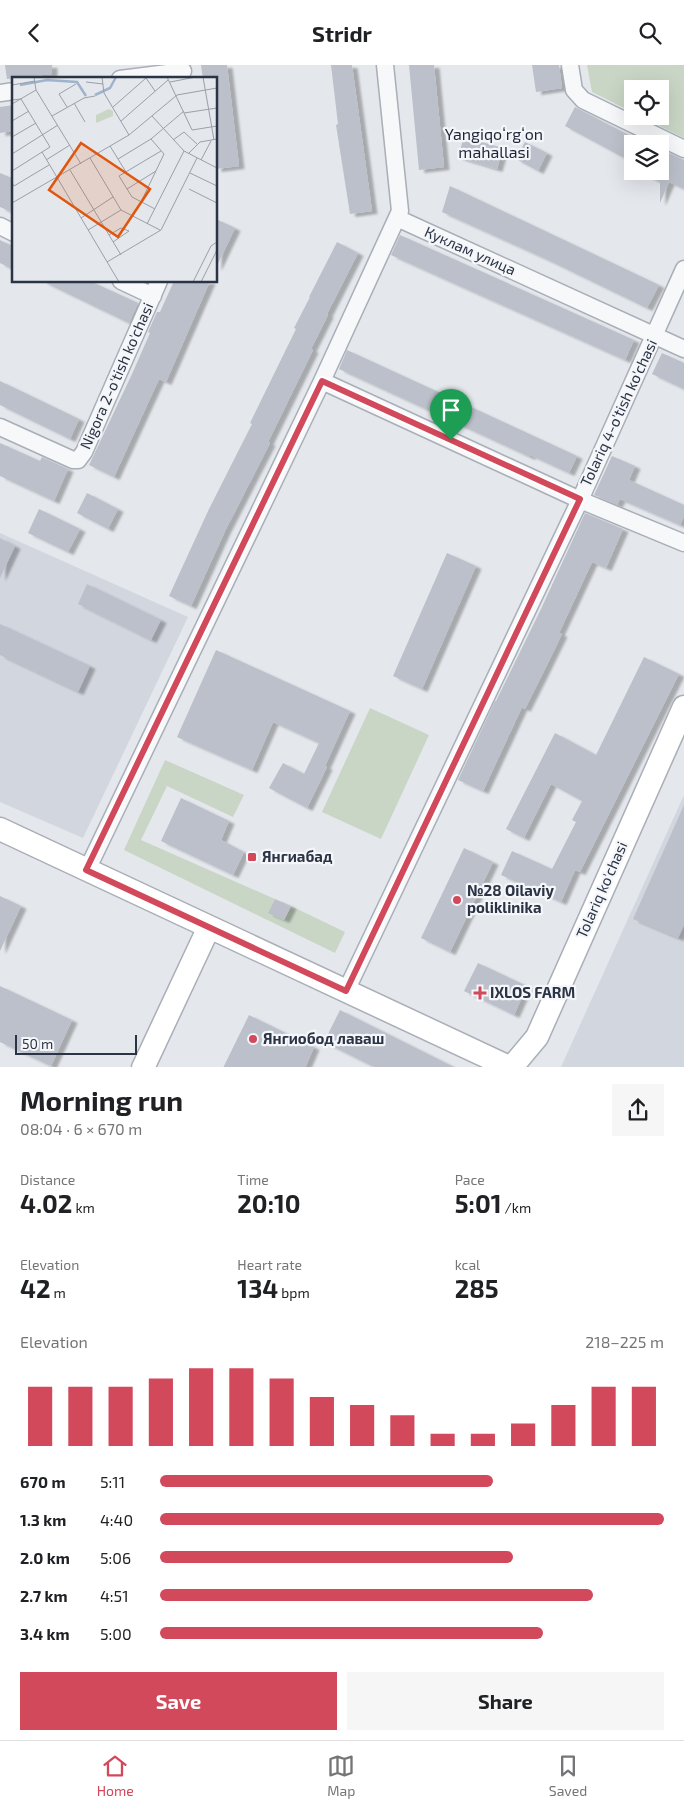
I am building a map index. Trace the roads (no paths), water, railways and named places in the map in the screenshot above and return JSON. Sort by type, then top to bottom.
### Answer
[{"type":"street","points":[[86,870],[322,381],[400,211],[385,65]]},
{"type":"street","points":[[570,65],[574,90],[584,100],[684,149]]},
{"type":"street","points":[[138,77],[183,72]]},
{"type":"street","name":"Куклам улица","points":[[397,218],[684,349]]},
{"type":"street","points":[[0,226],[12,232]]},
{"type":"street","name":"Tolariq 4-o'tish ko'chasi","points":[[346,991],[580,499],[684,269]]},
{"type":"street","name":"Nigora 2-o'tish ko'chasi","points":[[0,427],[73,460],[78,460],[84,452],[156,288],[131,283]]},
{"type":"street","points":[[322,381],[580,499],[684,543]]},
{"type":"street","name":"Tolariq ko'chasi","points":[[511,1067],[537,1037],[684,707]]},
{"type":"street","points":[[0,829],[511,1067]]},
{"type":"street","points":[[143,1067],[209,927]]},
{"type":"place","name":"Янгиабад","points":[[252,857]]},
{"type":"place","name":"№28 Oilaviy poliklinika","points":[[457,900]]},
{"type":"place","name":"IXLOS FARM","points":[[480,993]]},
{"type":"place","name":"Янгиобод лаваш","points":[[253,1039]]},
{"type":"district","name":"Yangiqoʻrgʻon mahallasi","points":[[494,143]]}]
